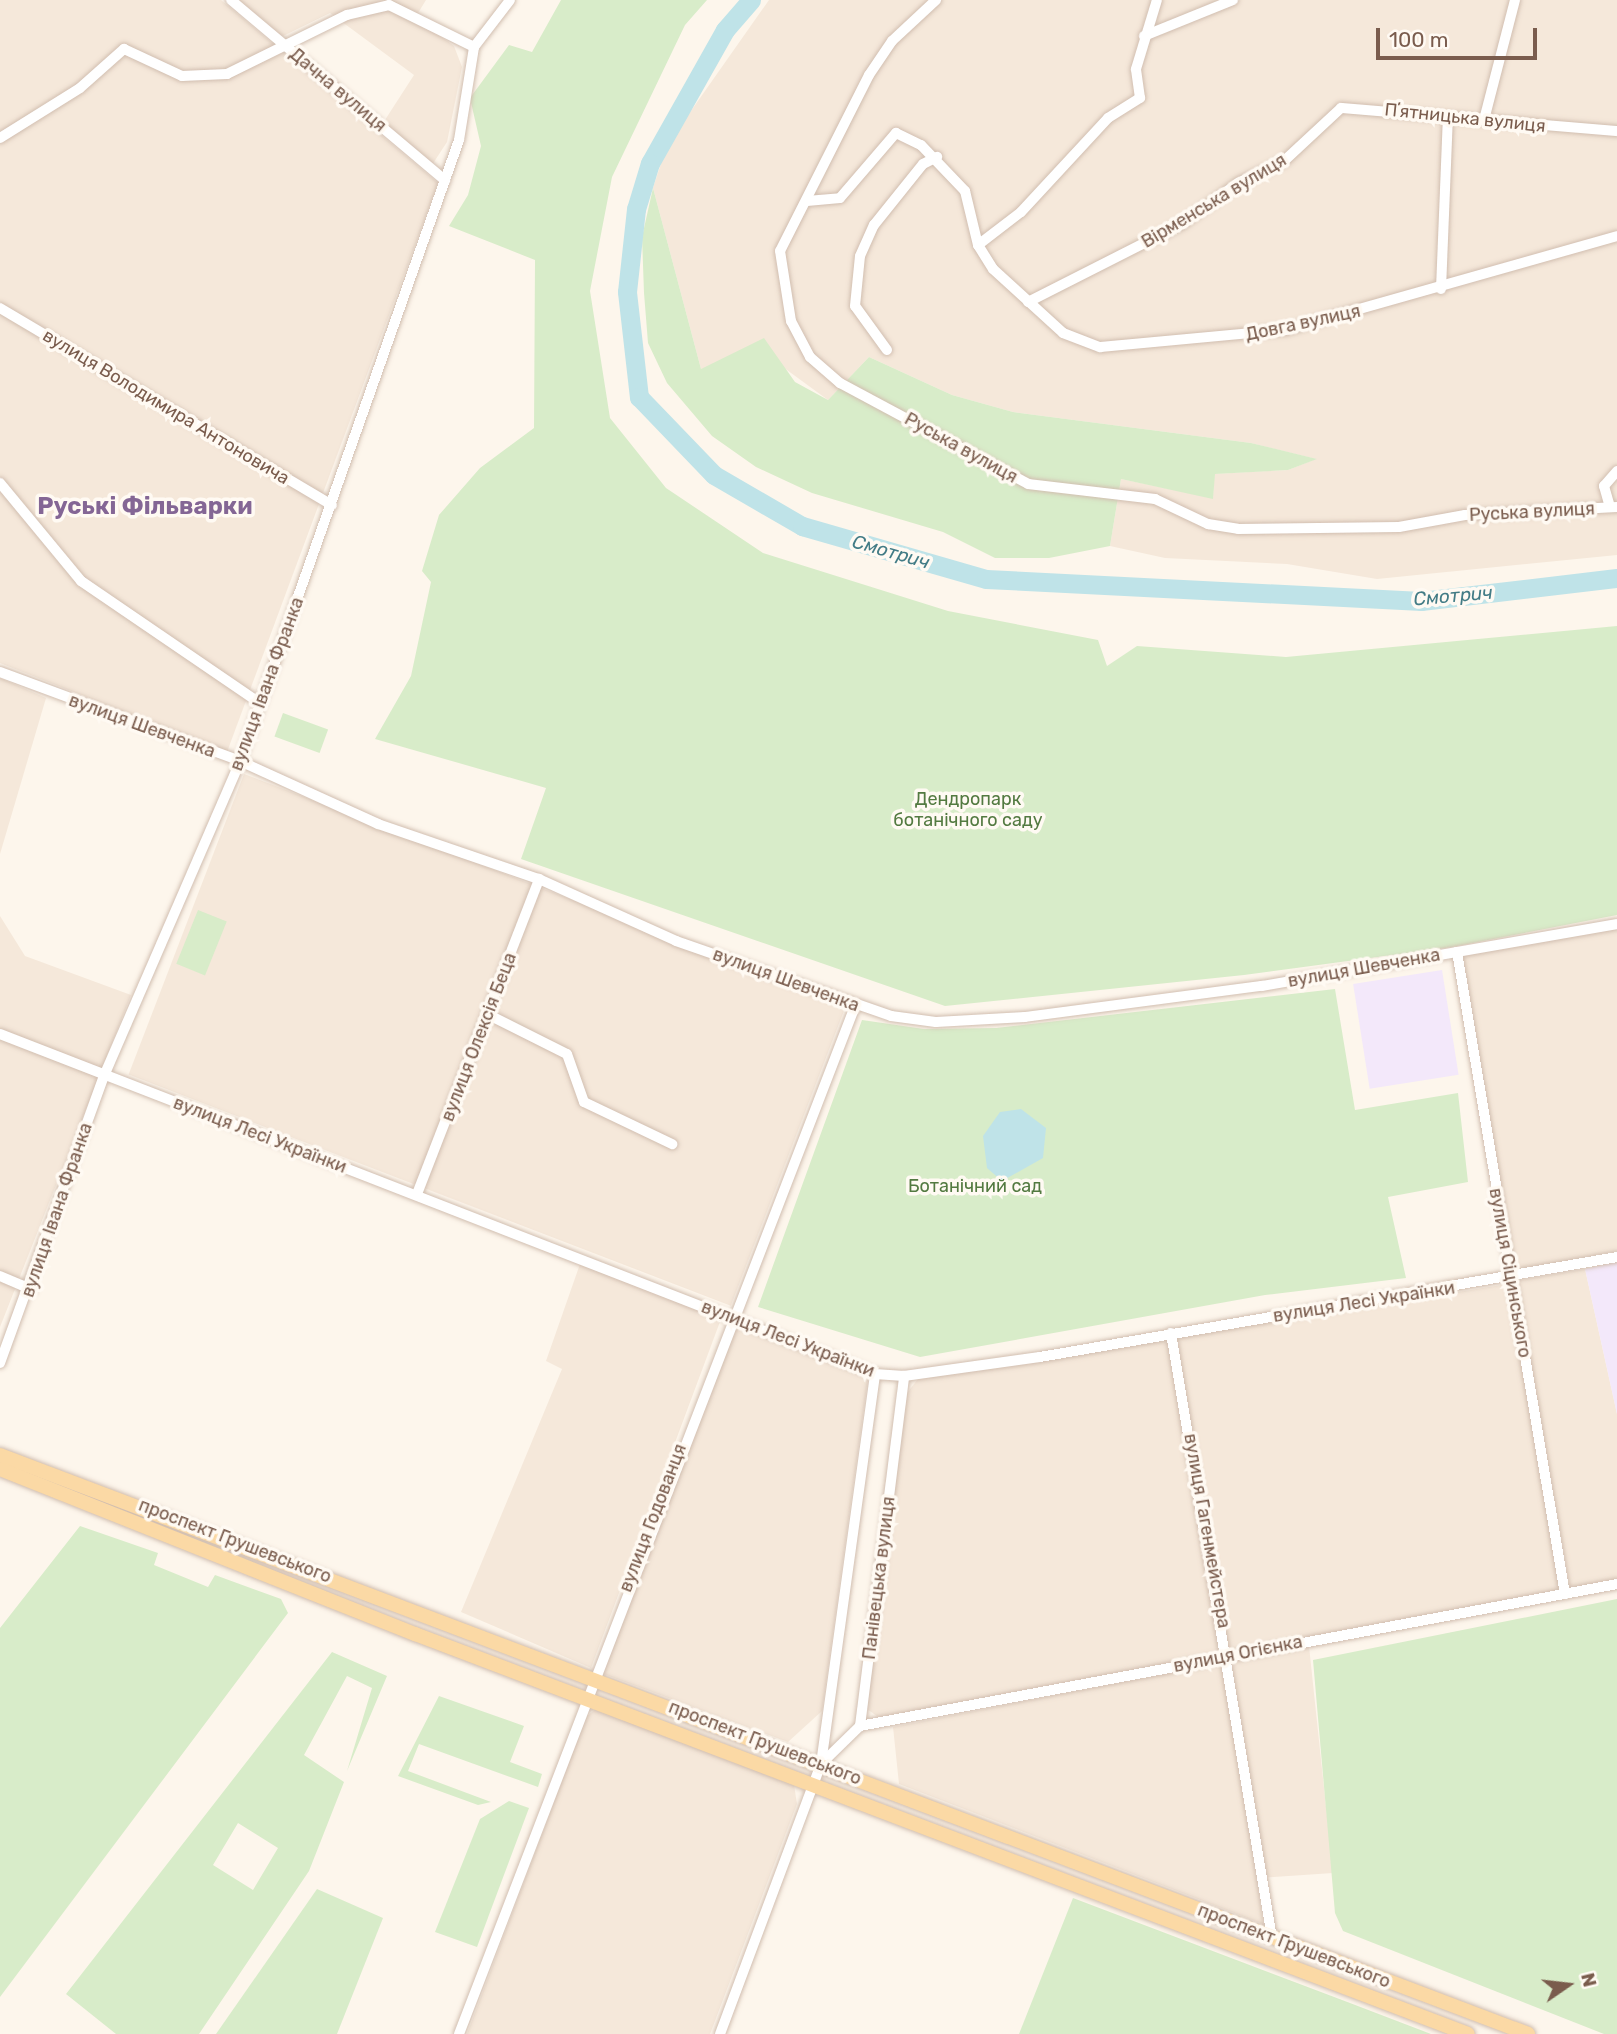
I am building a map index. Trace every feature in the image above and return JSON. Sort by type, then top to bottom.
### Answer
[{"type":"main road","name":"проспект Грушевського","points":[[0,1455],[593,1677],[1528,2034]]},
{"type":"main road","name":"проспект Грушевського","points":[[0,1469],[814,1785],[1468,2034]]},
{"type":"street","name":"Дачна вулиця","points":[[231,0],[445,180]]},
{"type":"street","name":"вулиця Івана Франка","points":[[0,1363],[31,1289],[104,1076],[240,761],[459,140],[474,47],[510,0]]},
{"type":"street","name":"Руська вулиця","points":[[936,0],[892,41],[869,75],[807,201],[785,236],[778,267],[791,321],[810,356],[855,393],[1028,484],[1155,499],[1209,524],[1238,529],[1399,527],[1465,515],[1613,507]]},
{"type":"street","points":[[807,201],[840,198],[897,133],[937,157],[965,191],[978,245],[1021,212],[1108,118],[1140,98],[1136,69],[1143,36],[1157,0]]},
{"type":"street","points":[[1143,36],[1233,0]]},
{"type":"street","points":[[1483,120],[1515,0]]},
{"type":"street","points":[[0,138],[80,88],[121,50],[195,77],[240,71],[347,15],[389,5],[474,47]]},
{"type":"street","name":"Пʼятницька вулиця","points":[[1318,125],[1341,108],[1617,131]]},
{"type":"street","points":[[1441,289],[1448,117]]},
{"type":"street","name":"Вірменська вулиця","points":[[1028,302],[1182,224],[1238,183],[1284,161],[1318,125]]},
{"type":"street","points":[[887,350],[855,306],[860,256],[874,225],[923,164],[937,157]]},
{"type":"street","name":"Довга вулиця","points":[[978,245],[1028,302],[1077,340],[1118,347],[1285,330],[1441,289],[1617,236]]},
{"type":"street","name":"вулиця Володимира Антоновича","points":[[0,308],[332,505]]},
{"type":"street","points":[[1613,507],[1604,485],[1617,471]]},
{"type":"street","points":[[0,483],[80,582],[260,703]]},
{"type":"street","name":"вулиця Шевченка","points":[[0,672],[240,761],[378,824],[539,879],[676,941],[855,1006],[936,1022],[1025,1017],[1457,952],[1617,923]]},
{"type":"street","name":"вулиця Олексія Беца","points":[[416,1194],[489,1015],[539,879]]},
{"type":"street","name":"вулиця Сіцинського","points":[[1457,952],[1565,1594]]},
{"type":"street","name":"вулиця Годованця","points":[[459,2034],[730,1317],[855,1006]]},
{"type":"street","points":[[489,1015],[567,1054],[584,1102],[672,1144]]},
{"type":"street","name":"вулиця Лесі Українки","points":[[0,1034],[876,1374],[904,1376],[1511,1278],[1617,1257]]},
{"type":"street","points":[[0,1276],[31,1289]]},
{"type":"street","name":"вулиця Гагенмейстера","points":[[1171,1333],[1229,1655],[1272,1938]]},
{"type":"street","name":"Панівецька вулиця","points":[[720,2034],[821,1764],[876,1374]]},
{"type":"street","name":"Панівецька вулиця","points":[[821,1764],[860,1726],[904,1376]]},
{"type":"street","name":"вулиця Огієнка","points":[[860,1726],[1617,1584]]},
{"type":"shaded area","points":[[0,0],[221,0],[438,183],[227,752],[0,663]]},
{"type":"shaded area","points":[[236,0],[426,0],[415,18],[454,46],[462,67],[447,142],[432,165],[383,123],[414,75],[330,13],[281,37]]},
{"type":"shaded area","points":[[769,0],[1617,0],[1617,555],[1377,579],[1287,564],[1165,558],[1110,546],[1121,479],[1213,498],[1214,474],[1288,470],[1316,459],[1251,443],[1013,412],[952,395],[869,357],[828,400],[776,362],[701,369],[653,188],[667,145]]},
{"type":"shaded area","points":[[0,678],[46,698],[0,854]]},
{"type":"shaded area","points":[[244,774],[846,1005],[731,1306],[129,1075]]},
{"type":"shaded area","points":[[0,916],[25,956],[131,995],[0,1327]]},
{"type":"shaded area","points":[[1617,927],[1617,1251],[1515,1271],[1462,956]]},
{"type":"shaded area","points":[[1442,970],[1459,1075],[1370,1089],[1353,984]]},
{"type":"shaded area","points":[[1617,1262],[1617,1414],[1585,1269]]},
{"type":"shaded area","points":[[580,1264],[721,1319],[591,1668],[461,1612],[562,1369],[546,1361]]},
{"type":"shaded area","points":[[1585,1269],[1617,1414],[1617,1579],[1570,1588],[1516,1281]]},
{"type":"shaded area","points":[[1508,1284],[1561,1592],[881,1719],[867,1709],[907,1393],[918,1379]]},
{"type":"shaded area","points":[[735,1326],[868,1378],[822,1711],[788,1742],[601,1673]]},
{"type":"shaded area","points":[[1309,1646],[1333,1873],[1257,1878],[1263,1924],[899,1784],[893,1727]]},
{"type":"shaded area","points":[[597,1708],[794,1785],[797,1804],[710,2034],[467,2034],[586,1717]]},
{"type":"green space","name":"Дендропарк ботанічного саду","points":[[561,0],[707,0],[685,25],[612,177],[590,291],[610,418],[666,488],[763,553],[948,611],[1098,640],[1107,666],[1137,646],[1286,657],[1617,626],[1617,915],[1452,947],[1244,975],[945,1006],[521,859],[546,788],[375,739],[411,676],[431,582],[422,571],[439,515],[480,468],[534,428],[535,260],[449,226],[468,195],[481,146],[470,98],[509,45],[532,52]]},
{"type":"green space","points":[[653,188],[701,369],[764,338],[795,382],[828,400],[869,357],[952,395],[1013,412],[1251,443],[1317,459],[1288,470],[1215,474],[1213,499],[1121,479],[1110,546],[1049,558],[995,558],[943,532],[812,493],[756,467],[712,436],[667,383],[648,343],[644,293],[642,237]]},
{"type":"green space","points":[[283,713],[328,729],[320,753],[274,736]]},
{"type":"green space","points":[[198,910],[227,922],[205,975],[176,964]]},
{"type":"green space","name":"Ботанічний сад","points":[[1335,989],[1355,1110],[1458,1093],[1468,1182],[1388,1197],[1406,1278],[1265,1295],[920,1357],[758,1307],[862,1020],[924,1029],[996,1028]]},
{"type":"green space","points":[[80,1526],[158,1553],[154,1565],[208,1587],[215,1575],[281,1599],[288,1613],[0,1997],[0,1628]]},
{"type":"green space","points":[[1617,1599],[1617,2034],[1604,2034],[1343,1931],[1335,1913],[1313,1660]]},
{"type":"green space","points":[[332,1652],[387,1676],[347,1771],[372,1688],[347,1676],[304,1755],[344,1782],[309,1871],[199,2034],[116,2034],[66,1994]],"holes":[[[238,1823],[278,1848],[253,1890],[213,1865]]]},
{"type":"green space","points":[[439,1696],[524,1726],[510,1762],[542,1774],[538,1787],[419,1744],[408,1771],[491,1802],[478,1805],[398,1776]]},
{"type":"green space","points":[[509,1801],[529,1808],[477,1947],[435,1932],[480,1819]]},
{"type":"green space","points":[[317,1889],[383,1918],[337,2034],[216,2034]]},
{"type":"green space","points":[[1073,1898],[1350,2003],[1431,2034],[1019,2034]]},
{"type":"water","points":[[1021,1109],[1046,1128],[1043,1158],[1002,1181],[987,1168],[983,1136],[1000,1112]]},
{"type":"waterway","name":"Смотрич","points":[[751,0],[725,30],[650,163],[636,209],[627,292],[639,397],[714,475],[802,526],[986,579],[1421,601],[1617,578]]},
{"type":"district","name":"Руські Фільварки","points":[[145,507]]}]
